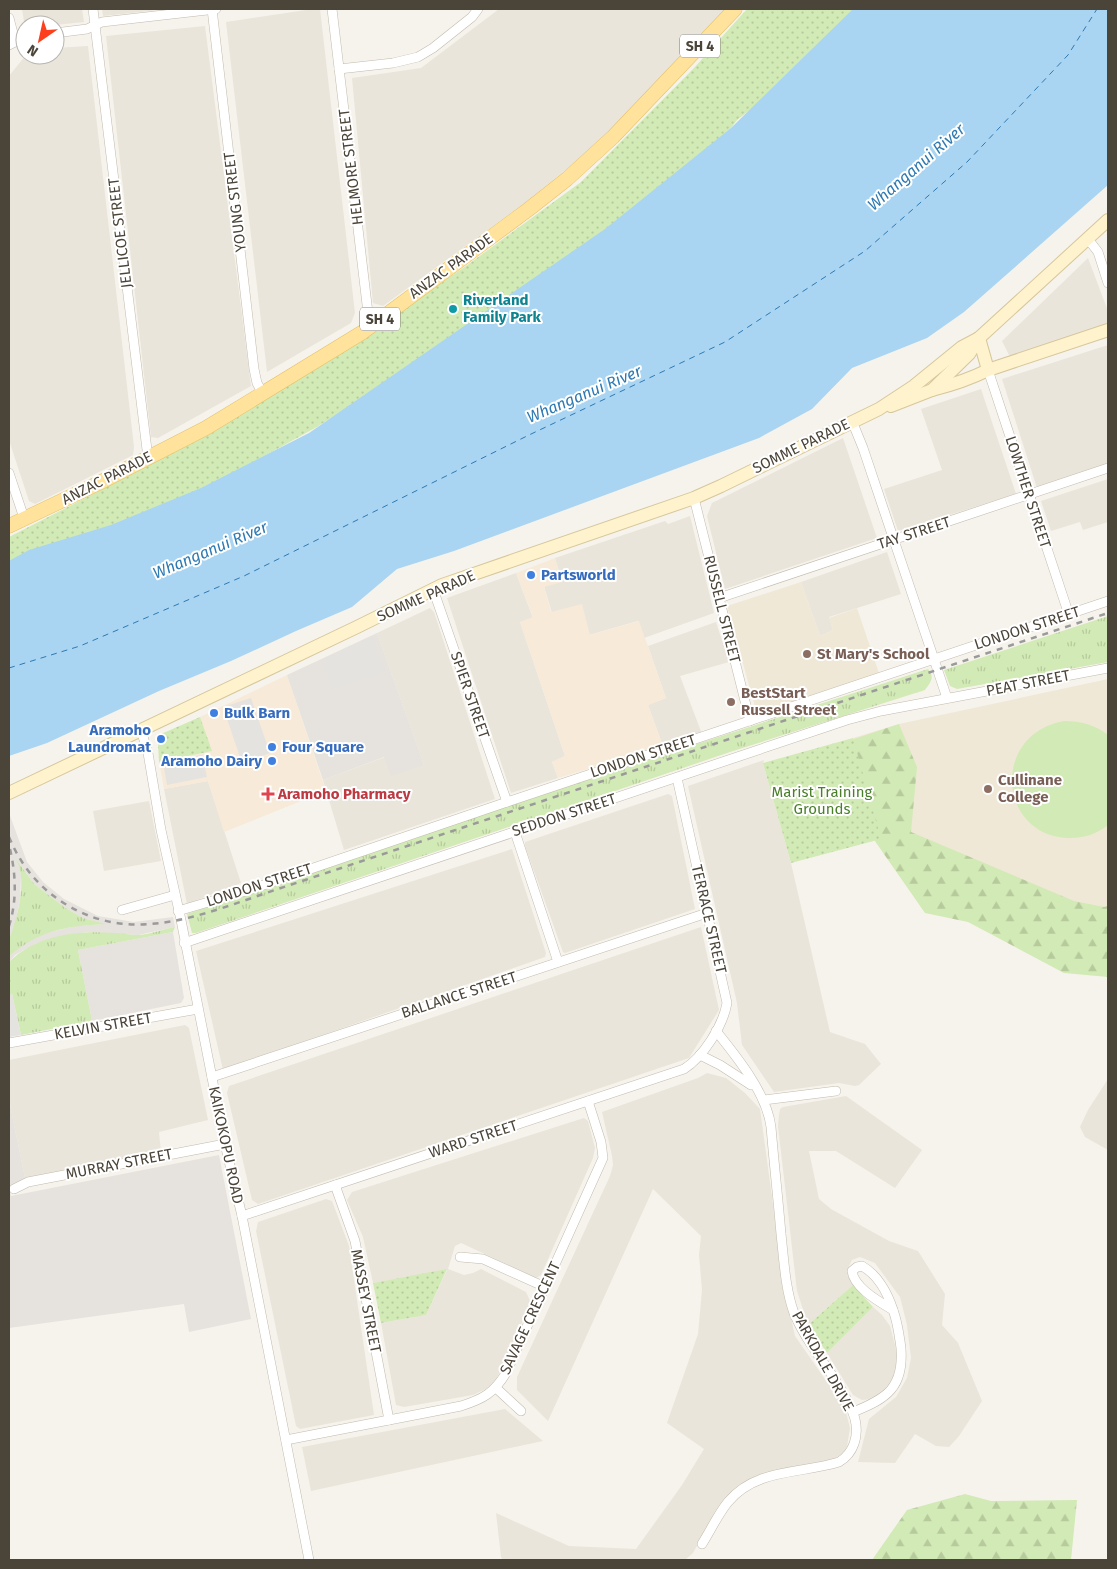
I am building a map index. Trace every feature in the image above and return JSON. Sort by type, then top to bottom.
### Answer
[{"type":"main road","name":"ANZAC PARADE","points":[[15,522],[100,483],[206,428],[373,324],[567,179],[613,137],[735,9]]},
{"type":"main road","name":"SOMME PARADE","points":[[9,793],[453,580],[694,498],[879,408],[914,386],[962,347],[979,338],[1108,220]]},
{"type":"main road","points":[[932,390],[967,380],[988,370],[1108,330]]},
{"type":"main road","name":"SOMME PARADE","points":[[879,408],[898,404],[932,390],[970,354],[979,338]]},
{"type":"main road","points":[[979,338],[988,370]]},
{"type":"main road","points":[[914,386],[950,374],[988,370]]},
{"type":"street","name":"JELLICOE STREET","points":[[93,9],[148,458]]},
{"type":"street","points":[[65,32],[87,29],[102,22],[213,9]]},
{"type":"street","name":"YOUNG STREET","points":[[213,9],[254,368],[257,383],[263,394]]},
{"type":"street","name":"HELMORE STREET","points":[[332,9],[368,313],[369,320],[373,324]]},
{"type":"street","points":[[339,69],[393,63],[418,57],[440,43],[472,17],[478,9]]},
{"type":"street","points":[[9,18],[12,43]]},
{"type":"street","points":[[1088,239],[1098,252],[1108,282]]},
{"type":"street","name":"LOWTHER STREET","points":[[988,370],[1069,614]]},
{"type":"street","points":[[852,421],[863,448],[947,698]]},
{"type":"street","name":"TAY STREET","points":[[719,598],[1108,468]]},
{"type":"street","points":[[9,473],[15,522]]},
{"type":"street","name":"RUSSELL STREET","points":[[694,498],[750,721]]},
{"type":"street","name":"SPIER STREET","points":[[433,589],[507,802]]},
{"type":"street","name":"LONDON STREET","points":[[178,911],[249,890],[1108,601]]},
{"type":"street","name":"PEAT STREET","points":[[947,698],[1108,668]]},
{"type":"street","name":"SEDDON STREET","points":[[184,943],[847,720],[947,698]]},
{"type":"street","name":"KAIKOKOPU ROAD","points":[[142,730],[153,777],[161,830],[225,1144],[242,1216],[309,1560]]},
{"type":"street","name":"TERRACE STREET","points":[[677,778],[726,1003],[725,1012],[716,1031],[700,1055]]},
{"type":"street","points":[[515,832],[558,962]]},
{"type":"street","points":[[122,910],[175,895]]},
{"type":"street","name":"BALLANCE STREET","points":[[212,1078],[707,913]]},
{"type":"street","name":"KELVIN STREET","points":[[9,1043],[198,1009]]},
{"type":"street","name":"PARKDALE DRIVE","points":[[702,1544],[728,1502],[748,1485],[768,1476],[839,1462],[848,1455],[855,1440],[856,1426],[849,1403],[804,1334],[790,1298],[785,1272],[770,1117],[764,1100],[716,1031]]},
{"type":"street","name":"PARKDALE DRIVE","points":[[700,1055],[720,1065],[755,1088]]},
{"type":"street","name":"WARD STREET","points":[[242,1216],[684,1069],[692,1064],[700,1055]]},
{"type":"street","points":[[764,1100],[836,1091]]},
{"type":"street","name":"SAVAGE CRESCENT","points":[[286,1440],[461,1406],[476,1401],[496,1388],[506,1373],[603,1158],[602,1142],[588,1101]]},
{"type":"street","name":"MURRAY STREET","points":[[14,1189],[28,1182],[225,1144]]},
{"type":"street","name":"MASSEY STREET","points":[[335,1185],[355,1240],[389,1420]]},
{"type":"street","points":[[460,1257],[483,1260],[545,1287]]},
{"type":"street","points":[[853,1412],[885,1396],[897,1382],[901,1366],[897,1320],[889,1296],[868,1270],[862,1266],[854,1269],[852,1272],[853,1277],[865,1291],[893,1310]]},
{"type":"street","points":[[496,1388],[520,1411]]},
{"type":"shaded area","points":[[22,9],[82,9],[84,22],[65,24],[65,15],[23,15]]},
{"type":"shaded area","points":[[102,9],[169,9],[103,16]]},
{"type":"shaded area","points":[[320,9],[355,313],[351,323],[267,372],[226,22]]},
{"type":"shaded area","points":[[499,9],[726,9],[598,144],[522,205],[383,306],[373,303],[352,78],[421,68]]},
{"type":"shaded area","points":[[205,26],[251,386],[158,438],[151,437],[106,36]]},
{"type":"shaded area","points":[[88,46],[134,447],[133,455],[35,504],[29,501],[9,440],[9,76],[18,65],[65,65],[65,47]]},
{"type":"shaded area","points":[[1088,258],[1108,311],[1108,323],[1010,357],[1002,341]]},
{"type":"shaded area","points":[[1108,345],[1108,464],[1037,488],[1002,379]]},
{"type":"shaded area","points":[[981,389],[1016,494],[898,531],[884,489],[942,470],[921,409]]},
{"type":"shaded area","points":[[843,438],[877,538],[725,589],[707,516],[712,503]]},
{"type":"shaded area","points":[[1108,479],[1108,522],[1083,530],[1080,522],[1051,531],[1041,501]]},
{"type":"shaded area","points":[[690,516],[714,613],[644,638],[638,621],[589,635],[552,613],[544,586],[562,581],[555,558],[665,521],[668,524]]},
{"type":"shaded area","points":[[887,552],[901,594],[829,617],[833,630],[820,636],[801,582]]},
{"type":"shaded area","points":[[555,558],[562,582],[544,587],[551,612],[582,604],[590,635],[639,621],[666,698],[648,705],[663,746],[558,778],[552,762],[565,756],[520,622],[533,617],[516,573]]},
{"type":"shaded area","points":[[516,573],[533,618],[520,622],[565,756],[552,762],[558,778],[511,793],[447,598]]},
{"type":"shaded area","name":"St Mary's School","points":[[801,582],[820,636],[833,630],[829,618],[857,608],[879,673],[757,714],[727,606]]},
{"type":"shaded area","points":[[430,608],[434,612],[495,799],[344,850],[323,780],[385,757],[424,765],[377,633]]},
{"type":"shaded area","points":[[716,622],[729,662],[680,676],[702,734],[663,746],[648,705],[666,698],[648,646]]},
{"type":"shaded area","points":[[377,633],[424,765],[391,776],[384,757],[323,780],[287,675]]},
{"type":"shaded area","points":[[372,637],[385,672],[332,690],[322,661]]},
{"type":"shaded area","points":[[287,675],[326,791],[224,832],[208,781],[164,789],[159,762],[211,751],[200,717]]},
{"type":"shaded area","name":"Cullinane College","points":[[1108,679],[1108,909],[1095,911],[881,839],[853,738],[899,724]]},
{"type":"shaded area","points":[[251,698],[270,753],[242,763],[223,707]]},
{"type":"shaded area","points":[[202,755],[207,777],[167,785],[163,763]]},
{"type":"shaded area","points":[[764,760],[763,763],[791,863],[830,1032],[865,1044],[881,1064],[859,1085],[839,1083],[774,1092],[742,1045],[737,1003],[688,786]]},
{"type":"shaded area","points":[[208,781],[241,883],[187,904],[164,789]]},
{"type":"shaded area","points":[[668,794],[672,796],[695,909],[565,953],[563,952],[525,842]]},
{"type":"shaded area","points":[[149,801],[161,861],[104,871],[93,811]]},
{"type":"shaded area","points":[[9,813],[27,862],[43,882],[64,899],[98,916],[134,922],[173,917],[175,927],[138,935],[87,932],[61,936],[35,944],[15,955],[9,962],[9,956],[22,945],[46,933],[76,926],[104,924],[83,918],[64,907],[34,884],[20,864],[20,899],[15,924],[9,939]]},
{"type":"shaded area","points":[[512,849],[546,953],[545,957],[223,1070],[196,951]]},
{"type":"shaded area","points":[[701,927],[719,1010],[689,1058],[258,1204],[252,1200],[227,1093],[229,1086]]},
{"type":"shaded area","points":[[173,932],[184,998],[181,1003],[92,1021],[78,950]]},
{"type":"shaded area","points":[[12,993],[21,1035],[9,1037],[9,996]]},
{"type":"shaded area","points":[[185,1025],[189,1028],[208,1120],[159,1132],[161,1152],[25,1178],[9,1100],[9,1060]]},
{"type":"shaded area","points":[[707,1073],[726,1078],[745,1093],[760,1109],[785,1292],[795,1336],[845,1408],[850,1428],[847,1447],[844,1452],[834,1459],[800,1468],[756,1476],[734,1490],[713,1517],[693,1553],[685,1560],[503,1560],[501,1557],[496,1513],[569,1546],[636,1549],[682,1485],[704,1449],[667,1423],[698,1334],[702,1290],[699,1255],[701,1236],[653,1189],[548,1421],[517,1390],[517,1377],[610,1176],[613,1165],[612,1156],[602,1112],[698,1078]]},
{"type":"shaded area","points":[[1108,1079],[1108,1150],[1085,1137],[1080,1127],[1088,1110]]},
{"type":"shaded area","points":[[846,1096],[922,1150],[895,1188],[836,1151],[809,1151],[819,1199],[831,1209],[889,1241],[918,1251],[945,1294],[942,1325],[958,1343],[982,1401],[959,1436],[949,1447],[936,1446],[915,1434],[895,1463],[858,1462],[869,1419],[896,1397],[907,1378],[911,1358],[907,1325],[900,1297],[875,1263],[860,1257],[852,1260],[849,1266],[848,1273],[853,1285],[808,1325],[797,1291],[778,1126],[780,1109]]},
{"type":"shaded area","points":[[9,1100],[25,1178],[10,1190],[11,1196],[219,1155],[251,1319],[189,1332],[184,1304],[9,1328]]},
{"type":"shaded area","points":[[584,1118],[588,1121],[595,1148],[593,1158],[541,1275],[536,1278],[461,1243],[455,1246],[448,1269],[464,1275],[481,1269],[526,1292],[531,1303],[495,1382],[490,1387],[473,1395],[404,1407],[396,1405],[381,1323],[426,1315],[447,1270],[373,1283],[363,1237],[347,1200],[352,1192]]},
{"type":"shaded area","points":[[326,1199],[332,1201],[349,1246],[374,1415],[300,1429],[296,1426],[256,1231],[258,1222]]},
{"type":"shaded area","points":[[873,1307],[890,1326],[897,1353],[896,1371],[891,1381],[874,1399],[862,1400],[853,1395],[827,1353]]},
{"type":"shaded area","points":[[505,1409],[543,1441],[311,1491],[302,1447]]},
{"type":"green space","name":"Riverland Family Park","points":[[747,9],[861,9],[813,61],[737,120],[731,128],[670,183],[437,353],[315,428],[181,502],[9,565],[9,537],[146,467],[314,370],[466,266],[581,182],[694,68]]},
{"type":"green space","points":[[1108,616],[1108,662],[957,689],[950,686],[944,670]]},
{"type":"green space","points":[[928,669],[931,680],[925,690],[730,752],[192,933],[187,914],[607,773]]},
{"type":"green space","points":[[200,717],[212,751],[159,762],[158,743],[161,734]]},
{"type":"green space","points":[[1064,721],[1087,724],[1108,735],[1108,825],[1090,835],[1069,838],[1046,833],[1028,821],[1017,804],[1012,784],[1014,764],[1023,745],[1040,730]]},
{"type":"green space","points":[[899,724],[917,767],[911,832],[1074,901],[1104,907],[1108,906],[1108,977],[1064,973],[968,922],[925,913],[870,834],[848,741]]},
{"type":"green space","name":"Marist Training Grounds","points":[[853,738],[881,839],[791,863],[763,763]]},
{"type":"green space","points":[[16,859],[34,884],[64,907],[83,918],[106,924],[78,926],[54,931],[32,940],[9,956],[9,940],[21,892],[21,874]]},
{"type":"green space","points":[[175,927],[173,932],[78,950],[92,1021],[21,1035],[12,994],[9,996],[9,962],[20,953],[45,940],[58,936],[86,932],[142,935]]},
{"type":"green space","points":[[447,1269],[426,1315],[381,1323],[373,1283]]},
{"type":"green space","points":[[853,1285],[873,1307],[827,1353],[808,1325]]},
{"type":"green space","points":[[965,1494],[991,1501],[1077,1500],[1071,1560],[872,1560],[907,1510]]},
{"type":"water","name":"Whanganui River","points":[[853,9],[1108,9],[1108,185],[964,312],[927,338],[852,368],[812,409],[759,438],[454,551],[397,569],[352,607],[159,691],[47,743],[9,756],[9,561],[29,550],[111,525],[201,488],[309,433],[605,229],[731,128]]},
{"type":"ferry route","points":[[9,668],[80,646],[244,576],[529,435],[725,342],[865,251],[967,162],[1068,55],[1097,9]]},
{"type":"railway","points":[[9,837],[19,858],[32,876],[48,892],[67,905],[93,917],[118,923],[145,924],[197,916],[1108,613]]},
{"type":"railway","points":[[9,926],[12,917],[15,888],[14,868],[10,849]]},
{"type":"place","name":"Riverland Family Park","points":[[453,309]]},
{"type":"place","name":"Partsworld","points":[[531,575]]},
{"type":"place","name":"St Mary's School","points":[[807,654]]},
{"type":"place","name":"BestStart Russell Street","points":[[731,702]]},
{"type":"place","name":"Bulk Barn","points":[[214,713]]},
{"type":"place","name":"Aramoho Laundromat","points":[[161,739]]},
{"type":"place","name":"Four Square","points":[[272,747]]},
{"type":"place","name":"Aramoho Dairy","points":[[272,761]]},
{"type":"place","name":"Cullinane College","points":[[988,789]]},
{"type":"place","name":"Aramoho Pharmacy","points":[[268,794]]}]
